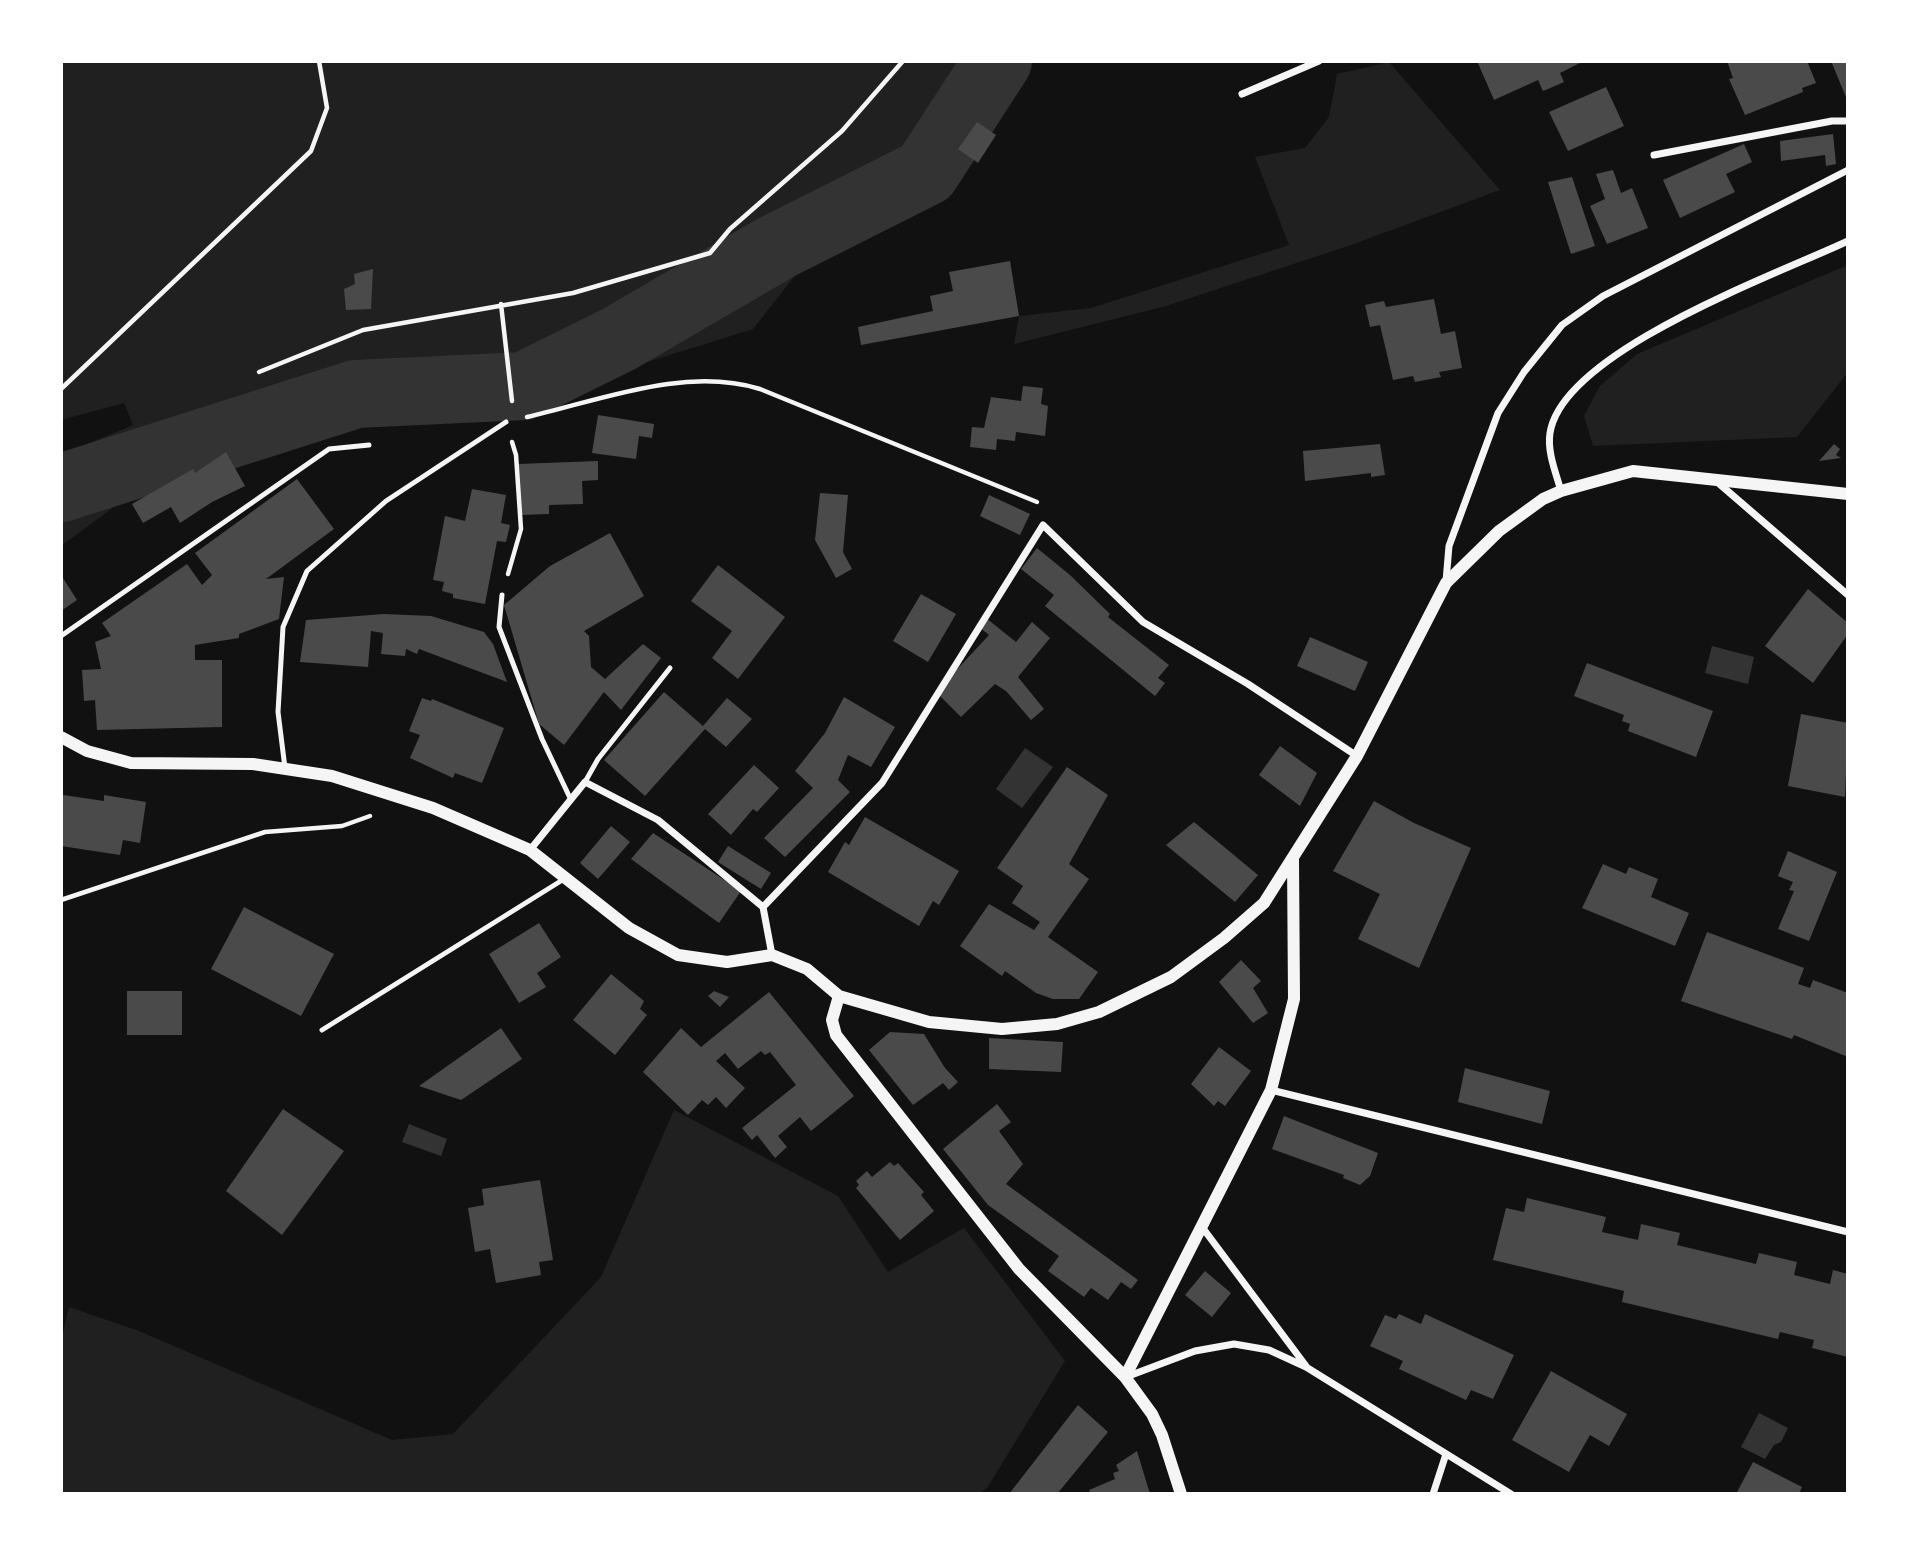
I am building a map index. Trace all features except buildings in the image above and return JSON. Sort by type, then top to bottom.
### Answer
[{"type":"street","points":[[1242,94],[1319,61]]},
{"type":"street","points":[[1654,155],[1832,121],[1848,121]]},
{"type":"street","points":[[1446,583],[1448,546],[1498,412],[1524,372],[1562,325],[1603,296],[1848,170]]},
{"type":"street","points":[[1560,491],[1551,453],[1550,433],[1569,392],[1621,351],[1697,308],[1848,242]]},
{"type":"street","points":[[61,737],[87,751],[131,763],[253,764],[332,776],[411,801],[530,850],[629,928],[678,955],[727,962],[772,955],[807,969],[838,996],[929,1022],[1002,1029],[1057,1024],[1099,1012],[1171,977],[1224,938],[1264,903],[1357,756],[1446,583],[1499,531],[1560,491],[1633,471],[1848,494]]},
{"type":"street","points":[[1713,478],[1848,595]]},
{"type":"street","points":[[763,907],[882,783],[1043,524],[1143,622],[1248,684],[1357,756]]},
{"type":"street","points":[[530,850],[586,782],[659,820],[763,907],[772,955]]},
{"type":"street","points":[[1125,1377],[1271,1090],[1294,999],[1293,858]]},
{"type":"street","points":[[838,996],[832,1020],[836,1035],[1019,1269],[1125,1377],[1152,1414],[1163,1435],[1181,1494]]},
{"type":"street","points":[[1271,1090],[1848,1232]]},
{"type":"street","points":[[1202,1227],[1306,1367]]},
{"type":"street","points":[[1125,1377],[1195,1351],[1234,1344],[1269,1350],[1306,1367],[1511,1494]]},
{"type":"street","points":[[1433,1494],[1446,1454]]},
{"type":"lane","points":[[285,769],[278,712],[283,627],[307,571],[386,500],[506,422]]},
{"type":"lane","points":[[61,636],[329,449],[369,445]]},
{"type":"lane","points":[[502,596],[499,627],[542,739],[571,800]]},
{"type":"lane","points":[[586,782],[598,759],[670,668]]},
{"type":"lane","points":[[322,1030],[566,877]]},
{"type":"path","points":[[61,388],[311,151],[327,108],[319,61]]},
{"type":"path","points":[[259,372],[363,330],[573,293],[710,253],[730,229],[842,131],[903,61]]},
{"type":"path","points":[[501,304],[512,406]]},
{"type":"path","points":[[506,422],[675,383],[732,380],[760,389],[1040,504],[1043,524]]},
{"type":"path","points":[[502,596],[521,529],[516,455]]},
{"type":"path","points":[[61,900],[265,832],[342,826],[411,801]]},
{"type":"shaded area","points":[[61,61],[1023,61],[955,154],[964,170],[801,268],[753,329],[625,369],[427,419],[243,443],[130,495],[61,546],[61,461],[85,445],[133,425],[124,403],[61,420]]},
{"type":"shaded area","points":[[1389,62],[1500,190],[1351,245],[1166,306],[1014,344],[1019,316],[1091,308],[1289,245],[1255,157],[1305,148],[1329,117],[1337,74]]},
{"type":"shaded area","points":[[1848,265],[1848,372],[1797,437],[1593,446],[1584,416],[1600,386],[1637,354]]},
{"type":"shaded area","points":[[1712,646],[1754,657],[1748,684],[1705,673]]},
{"type":"shaded area","points":[[1025,748],[1053,767],[1022,808],[996,789]]},
{"type":"shaded area","points":[[674,1110],[838,1196],[888,1272],[964,1228],[1065,1361],[987,1488],[979,1494],[61,1494],[61,1341],[69,1307],[139,1331],[392,1440],[453,1434],[601,1277]]},
{"type":"shaded area","points":[[409,1124],[447,1139],[441,1156],[402,1142]]},
{"type":"shaded area","points":[[1759,1413],[1788,1428],[1781,1442],[1774,1445],[1765,1459],[1741,1447]]},
{"type":"waterway","points":[[61,488],[356,394],[524,386],[619,339],[777,247],[926,172],[998,61]]}]
